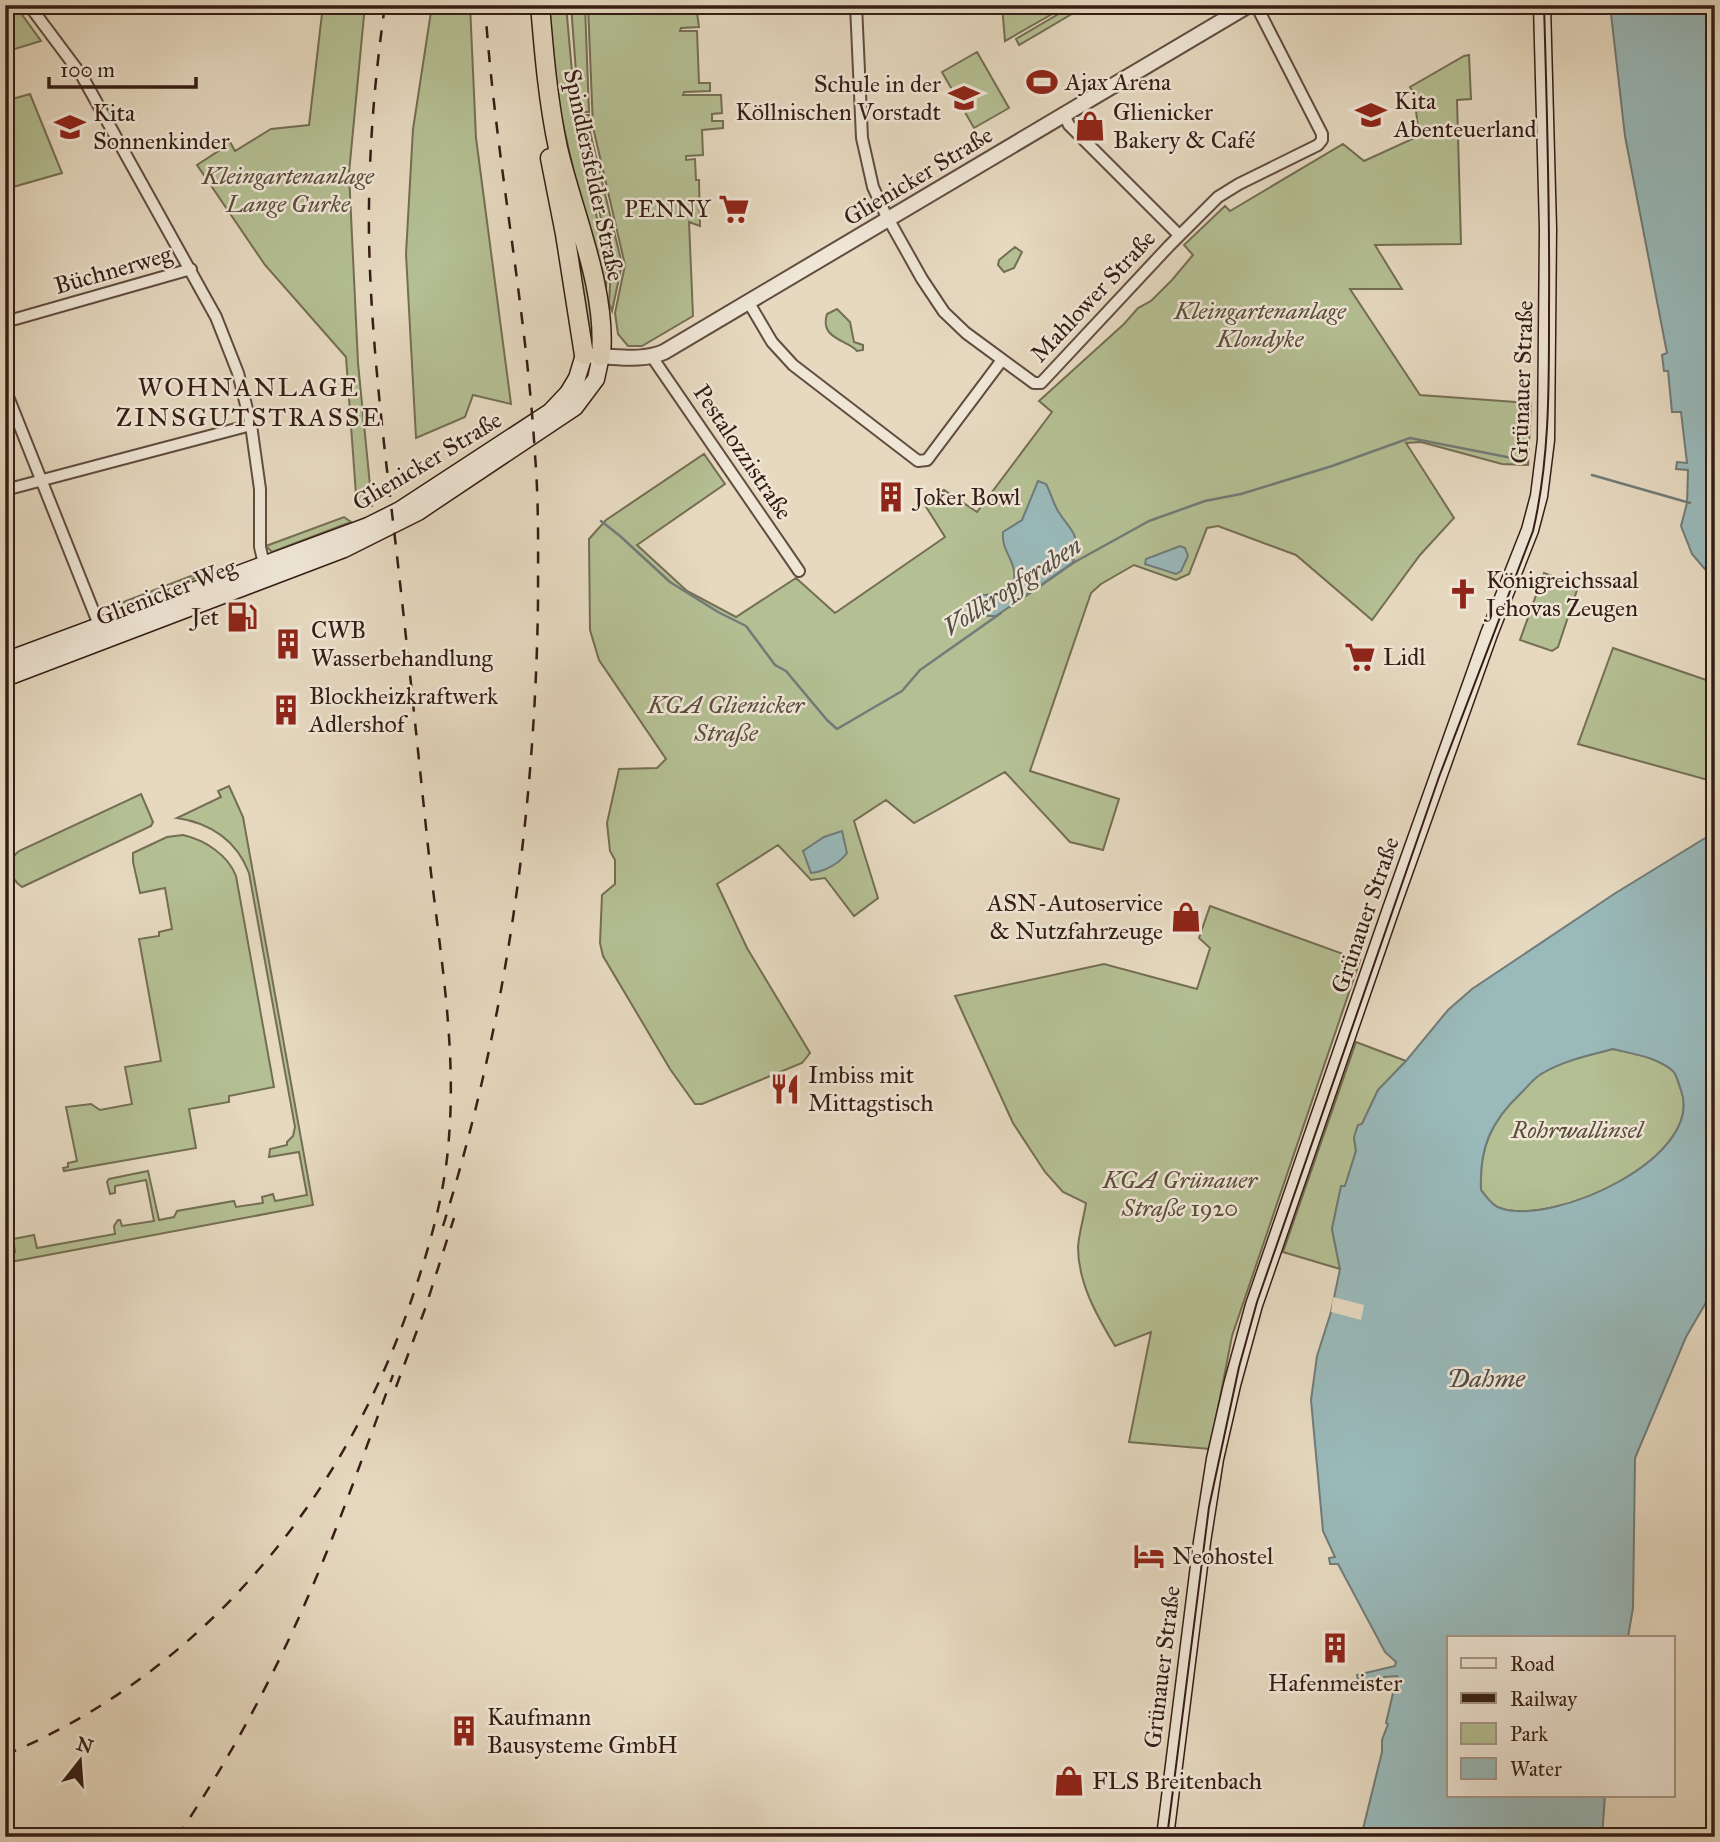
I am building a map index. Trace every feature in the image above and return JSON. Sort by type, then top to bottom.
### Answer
[{"type":"highway","name":"Spindlersfelder Straße","points":[[529,5],[536,85],[592,356]]},
{"type":"highway","name":"Spindlersfelder Straße","points":[[540,5],[546,83],[558,149],[589,261],[600,316],[592,356]]},
{"type":"main road","name":"Grünauer Straße","points":[[1165,1837],[1215,1459],[1254,1305],[1391,909],[1489,634],[1530,530],[1539,496],[1546,440],[1548,225],[1542,5]]},
{"type":"main road","name":"Glienicker Straße","points":[[322,542],[368,526],[400,510],[550,412],[568,393],[592,356]]},
{"type":"main road","name":"Glienicker Straße","points":[[344,549],[418,512],[575,407],[596,379],[592,356]]},
{"type":"main road","name":"Glienicker Weg","points":[[5,678],[101,632],[322,542]]},
{"type":"main road","name":"Glienicker Weg","points":[[5,660],[101,632],[344,549]]},
{"type":"street","points":[[29,5],[82,76],[216,317],[231,354],[251,425],[260,489],[260,547],[264,564]]},
{"type":"street","name":"Mahlower Straße","points":[[856,5],[862,138],[873,187],[888,219],[944,312],[966,333],[1034,383],[1041,383],[1179,235],[1228,190],[1318,145],[1322,140],[1322,134],[1301,90],[1256,5]]},
{"type":"street","name":"Glienicker Straße","points":[[592,356],[626,359],[652,357],[749,303],[1249,5]]},
{"type":"street","name":"Mahlower Straße","points":[[1064,115],[1071,126],[1179,235]]},
{"type":"street","name":"Büchnerweg","points":[[5,322],[191,269]]},
{"type":"street","name":"Mahlower Straße","points":[[749,303],[772,342],[793,365],[918,461],[927,460],[1002,360]]},
{"type":"street","name":"Pestalozzistraße","points":[[652,357],[799,571]]},
{"type":"street","points":[[5,389],[101,632]]},
{"type":"street","points":[[5,490],[251,425]]},
{"type":"green space","points":[[5,5],[15,5],[41,41],[5,52]]},
{"type":"green space","name":"Kleingartenanlage Lange Gurke","points":[[323,5],[365,5],[349,173],[358,363],[372,506],[357,508],[346,357],[265,265],[197,165],[223,148],[222,144],[229,140],[235,151],[271,129],[309,125]]},
{"type":"green space","points":[[432,5],[470,5],[476,138],[511,404],[473,395],[465,417],[416,438],[406,254],[413,129]]},
{"type":"green space","points":[[548,5],[566,5],[575,106],[607,270],[605,310],[556,93]]},
{"type":"green space","points":[[571,5],[585,5],[589,112],[579,112]]},
{"type":"green space","points":[[588,5],[696,5],[699,27],[681,28],[680,31],[697,31],[699,83],[710,83],[710,91],[684,92],[683,95],[721,95],[722,113],[712,114],[712,121],[723,121],[723,128],[702,130],[703,155],[686,156],[686,160],[695,159],[696,180],[699,180],[700,226],[689,222],[693,316],[642,346],[628,346],[618,334],[615,313],[625,265],[593,127]]},
{"type":"green space","points":[[1002,5],[1068,5],[1005,41]]},
{"type":"green space","points":[[1074,5],[1087,5],[1019,45],[1016,39]]},
{"type":"green space","points":[[977,52],[1009,108],[974,128],[942,72]]},
{"type":"green space","points":[[1469,55],[1471,99],[1457,100],[1461,244],[1375,245],[1402,289],[1350,289],[1420,395],[1531,403],[1528,465],[1502,464],[1421,442],[1406,443],[1454,518],[1420,555],[1372,620],[1296,555],[1218,526],[1207,528],[1189,574],[1176,580],[1134,565],[1101,584],[1091,593],[1030,771],[1119,799],[1103,850],[1070,842],[1005,772],[914,823],[886,800],[854,821],[878,898],[854,916],[825,878],[811,880],[778,845],[717,884],[747,948],[810,1053],[802,1063],[702,1104],[695,1104],[670,1069],[603,956],[600,943],[602,895],[615,884],[615,860],[610,851],[607,823],[619,769],[657,768],[666,759],[599,660],[590,630],[589,539],[606,520],[704,454],[725,484],[637,545],[687,591],[736,617],[796,578],[835,613],[945,537],[923,502],[944,490],[977,512],[1052,412],[1039,401],[1138,308],[1151,301],[1172,280],[1193,255],[1184,245],[1225,206],[1230,211],[1343,144],[1364,161],[1419,136],[1414,94],[1410,87]]},
{"type":"green space","points":[[30,94],[62,173],[13,187],[5,166],[5,101]]},
{"type":"green space","points":[[580,115],[589,115],[589,128],[622,264],[612,311],[609,303],[611,268]]},
{"type":"green space","points":[[568,206],[586,267],[596,337],[590,338]]},
{"type":"green space","points":[[1015,247],[1022,252],[1014,268],[1004,272],[998,265],[999,260]]},
{"type":"green space","points":[[837,309],[850,322],[854,342],[863,345],[863,350],[857,351],[827,329],[827,314]]},
{"type":"green space","points":[[344,517],[351,522],[272,552],[266,546]]},
{"type":"green space","points":[[209,569],[210,572],[120,609],[118,604]]},
{"type":"green space","points":[[1544,573],[1572,584],[1577,590],[1558,647],[1552,651],[1520,640]]},
{"type":"green space","points":[[1613,648],[1715,683],[1715,782],[1578,744]]},
{"type":"green space","points":[[229,786],[243,817],[313,1205],[5,1263],[5,1254],[15,1252],[13,1239],[34,1235],[37,1248],[115,1234],[114,1226],[118,1220],[122,1226],[154,1221],[146,1180],[115,1186],[115,1193],[110,1194],[107,1182],[109,1179],[148,1171],[159,1220],[174,1217],[177,1211],[234,1201],[236,1207],[263,1203],[262,1197],[273,1194],[275,1201],[307,1195],[299,1152],[269,1157],[270,1149],[287,1145],[295,1127],[249,873],[237,852],[221,835],[201,824],[177,818],[221,797],[218,791]]},
{"type":"green space","points":[[141,794],[153,822],[151,826],[22,887],[14,879],[11,864],[19,851]]},
{"type":"green space","points":[[183,835],[222,855],[236,876],[274,1087],[229,1096],[229,1102],[189,1109],[196,1148],[64,1171],[63,1168],[68,1167],[68,1163],[77,1161],[66,1107],[91,1104],[100,1110],[132,1104],[125,1067],[161,1061],[139,939],[159,936],[159,932],[172,929],[165,888],[140,893],[133,853],[167,837]]},
{"type":"green space","name":"KGA Grünauer Straße 1920","points":[[1210,906],[1360,960],[1232,1336],[1210,1449],[1129,1442],[1151,1332],[1115,1346],[1108,1335],[1095,1311],[1081,1273],[1078,1247],[1086,1203],[1063,1192],[1045,1172],[1013,1123],[955,996],[1104,964],[1197,989],[1210,948],[1199,938]]},
{"type":"green space","name":"KGA Grünauer Straße 1920","points":[[1356,1042],[1406,1061],[1378,1090],[1362,1124],[1358,1125],[1354,1138],[1356,1151],[1345,1187],[1341,1187],[1332,1229],[1340,1269],[1283,1252]]},
{"type":"green space","name":"Rohrwallinsel","points":[[1613,1049],[1652,1059],[1667,1066],[1674,1073],[1681,1090],[1683,1115],[1671,1139],[1649,1162],[1620,1181],[1587,1197],[1554,1207],[1524,1211],[1494,1205],[1481,1190],[1482,1162],[1489,1137],[1501,1115],[1530,1083],[1549,1069]]},
{"type":"water","points":[[1610,5],[1715,5],[1715,581],[1692,554],[1681,526],[1687,503],[1688,470],[1676,469],[1677,462],[1687,463],[1681,412],[1672,412],[1668,371],[1664,371],[1662,355],[1667,353],[1625,136]]},
{"type":"water","points":[[1038,481],[1046,484],[1056,508],[1074,534],[1076,544],[1073,563],[996,616],[982,616],[973,605],[977,595],[997,593],[1014,582],[1013,567],[1004,545],[1003,532],[1022,520]]},
{"type":"water","points":[[1180,546],[1185,548],[1188,556],[1181,571],[1176,574],[1145,564],[1146,559]]},
{"type":"water","points":[[842,831],[847,853],[831,866],[811,873],[803,851],[824,837]]},
{"type":"water","name":"Dahme","points":[[1715,832],[1715,1287],[1686,1337],[1635,1458],[1633,1608],[1628,1636],[1447,1636],[1447,1797],[1605,1797],[1602,1837],[1361,1837],[1397,1676],[1384,1677],[1381,1684],[1360,1688],[1357,1675],[1395,1666],[1396,1662],[1385,1652],[1338,1564],[1330,1564],[1329,1558],[1335,1557],[1323,1531],[1311,1400],[1317,1356],[1331,1312],[1340,1269],[1332,1229],[1341,1186],[1345,1186],[1356,1151],[1354,1137],[1378,1090],[1448,1010],[1472,989],[1614,894]],"holes":[[[1613,1049],[1660,1062],[1676,1075],[1681,1090],[1683,1115],[1671,1139],[1649,1162],[1620,1181],[1587,1197],[1554,1207],[1524,1211],[1500,1208],[1489,1200],[1481,1190],[1482,1162],[1489,1137],[1501,1115],[1533,1081],[1549,1069]]]},
{"type":"pier","points":[[1333,1297],[1364,1305],[1361,1320],[1331,1312]]},
{"type":"waterway","name":"Vollkropfgraben","points":[[1010,607],[1073,563],[1149,521],[1205,501],[1241,494],[1332,466],[1410,438],[1527,461]]},
{"type":"waterway","name":"Vollkropfgraben","points":[[1592,475],[1690,503]]},
{"type":"waterway","name":"Vollkropfgraben","points":[[601,521],[670,582],[746,626],[775,665],[786,671],[837,729],[902,691],[920,670],[1001,613]]},
{"type":"tram line","points":[[1167,1837],[1209,1507],[1239,1367],[1257,1302],[1439,777],[1533,531],[1539,504],[1546,448],[1548,393],[1549,195],[1544,5]]},
{"type":"railway","points":[[5,1755],[76,1721],[141,1678],[201,1629],[255,1574],[303,1514],[345,1448],[380,1379],[409,1307],[440,1202],[447,1159],[451,1100],[448,1025],[383,432],[370,277],[371,150],[385,5]]},
{"type":"railway","points":[[443,1226],[465,1150],[500,996],[523,840],[536,682],[538,548],[531,399],[496,118],[485,5]]},
{"type":"railway","points":[[396,1387],[425,1309],[454,1218]]},
{"type":"railway","points":[[177,1837],[231,1751],[293,1630],[352,1488],[393,1375]]},
{"type":"place","name":"Ajax Arena","points":[[1042,82]]},
{"type":"place","name":"Schule in der Köllnischen Vorstadt","points":[[964,98]]},
{"type":"place","name":"Kita Abenteuerland","points":[[1371,115]]},
{"type":"place","name":"Glienicker Bakery & Café","points":[[1090,126]]},
{"type":"place","name":"Kita Sonnenkinder","points":[[70,127]]},
{"type":"place","name":"PENNY","points":[[734,209]]},
{"type":"place","name":"Joker Bowl","points":[[891,497]]},
{"type":"place","name":"Königreichssaal Jehovas Zeugen","points":[[1463,594]]},
{"type":"place","name":"Jet","points":[[242,617]]},
{"type":"place","name":"CWB Wasserbehandlung","points":[[288,644]]},
{"type":"place","name":"Lidl","points":[[1360,657]]},
{"type":"place","name":"Blockheizkraftwerk Adlershof","points":[[286,710]]},
{"type":"place","name":"ASN-Autoservice & Nutzfahrzeuge","points":[[1186,917]]},
{"type":"place","name":"Imbiss mit Mittagstisch","points":[[785,1089]]},
{"type":"place","name":"Neohostel","points":[[1149,1556]]},
{"type":"place","name":"Hafenmeister","points":[[1335,1648]]},
{"type":"place","name":"Kaufmann Bausysteme GmbH","points":[[464,1731]]},
{"type":"place","name":"FLS Breitenbach","points":[[1069,1781]]},
{"type":"district","name":"WOHNANLAGE ZINSGUTSTRASSE","points":[[249,402]]},
{"type":"park label","name":"Kleingartenanlage Klondyke","points":[[1260,325]]},
{"type":"park label","name":"KGA Glienicker Straße","points":[[726,719]]}]
